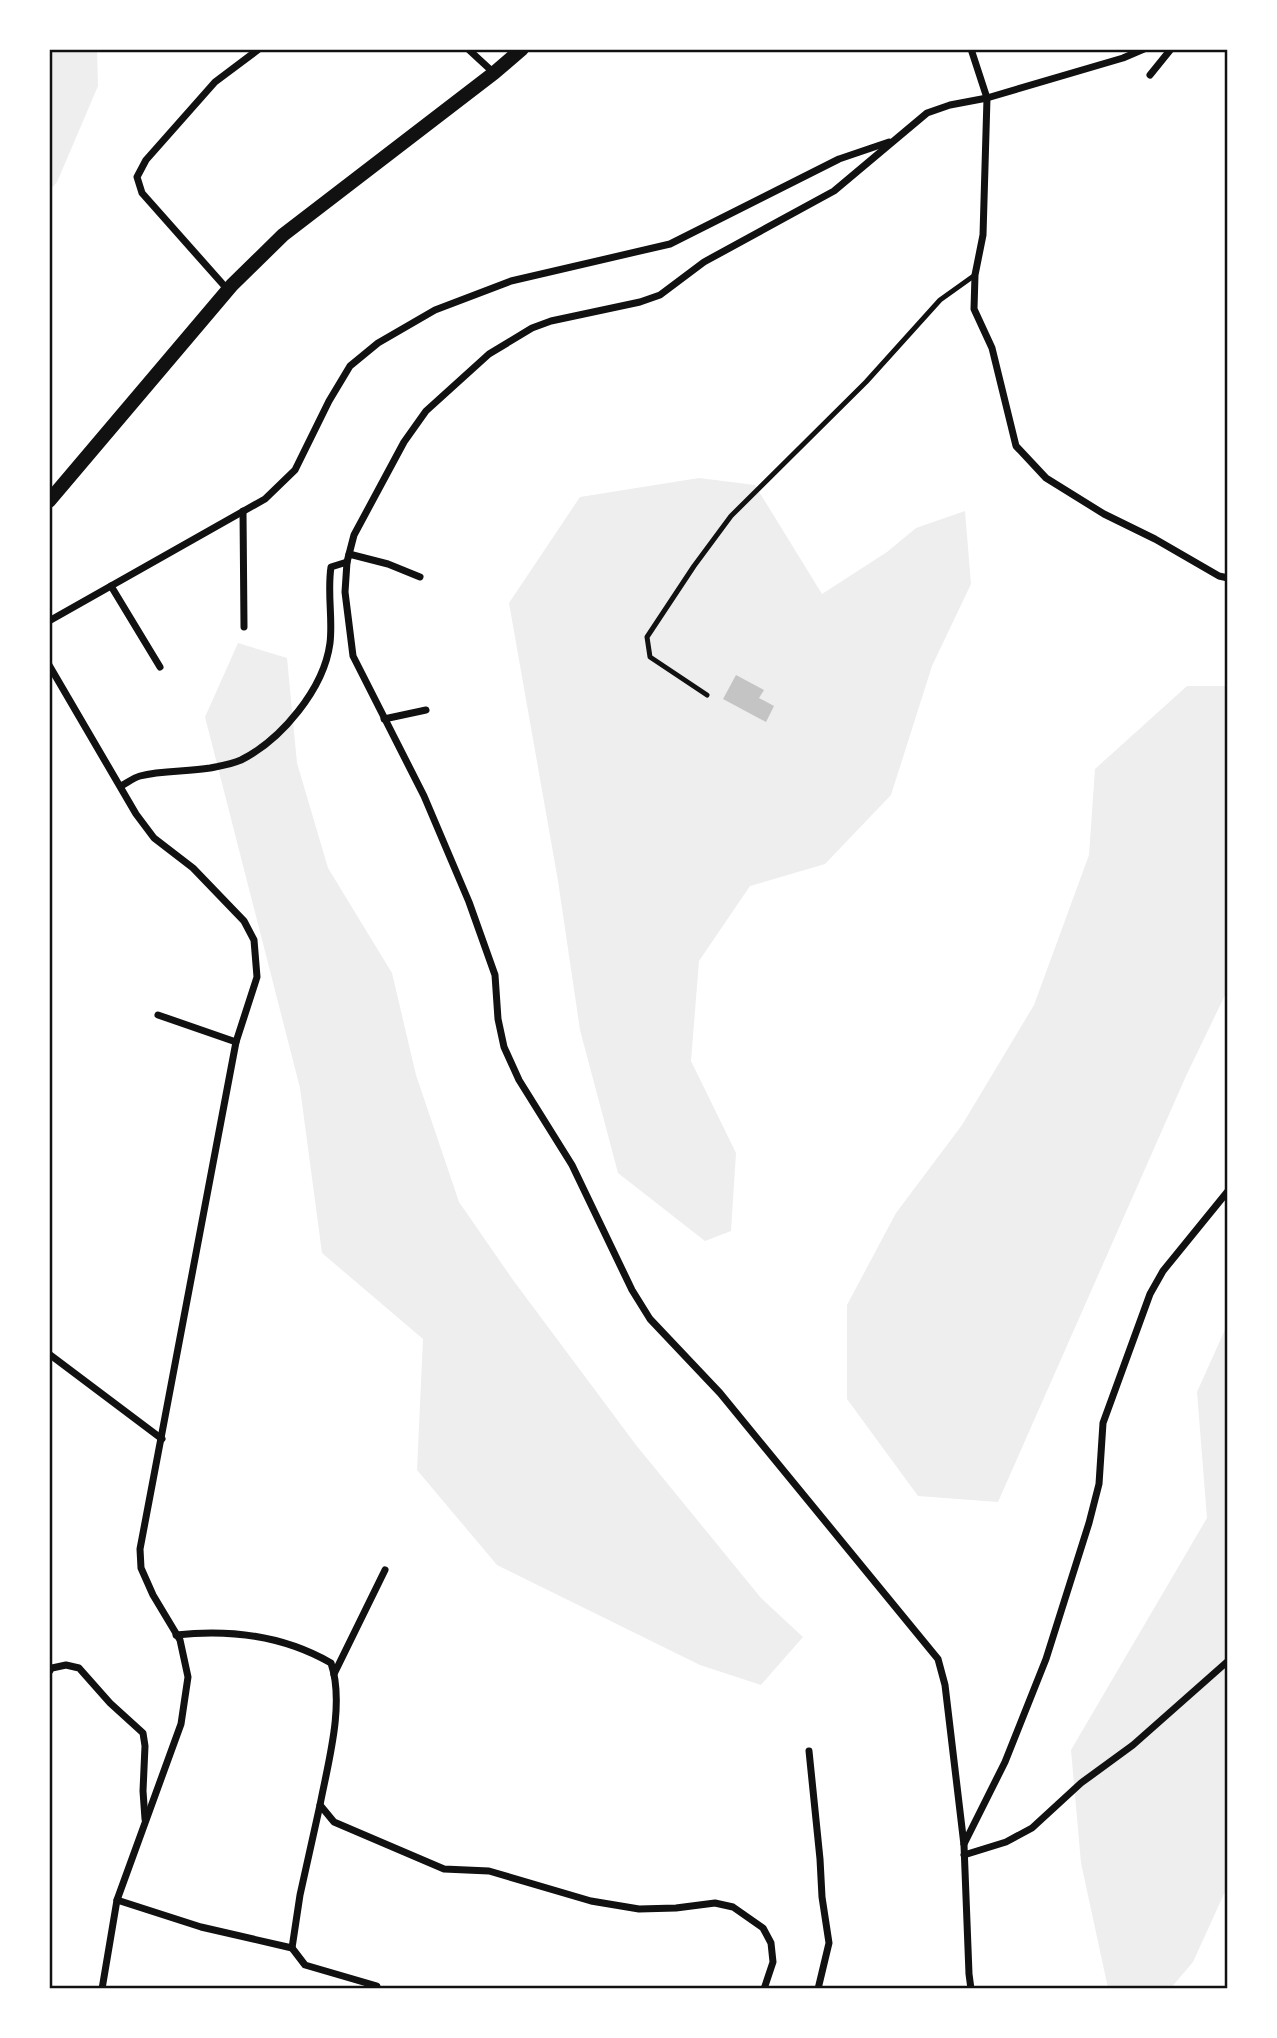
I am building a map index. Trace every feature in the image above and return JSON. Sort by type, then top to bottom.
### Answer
[{"type":"main road","points":[[49,501],[228,290],[294,226],[522,49]]},
{"type":"street","points":[[228,290],[142,193],[137,177],[146,160],[215,82],[259,49]]},
{"type":"street","points":[[468,49],[494,73]]},
{"type":"street","points":[[971,49],[987,98],[982,235],[975,275],[974,309],[992,348],[1016,446],[1046,478],[1104,514],[1155,539],[1219,576],[1228,578]]},
{"type":"street","points":[[971,1989],[964,1845],[945,1685],[938,1658],[720,1393],[650,1320],[632,1290],[572,1165],[519,1080],[504,1046],[498,1019],[495,975],[469,902],[424,796],[353,656],[345,592],[348,558],[354,535],[426,411],[489,354],[532,328],[551,321],[640,302],[660,295],[704,262],[834,191],[927,113],[1123,58],[1143,49]]},
{"type":"street","points":[[1150,75],[1171,49]]},
{"type":"street","points":[[49,621],[265,499],[295,470],[329,401],[350,366],[378,343],[412,323],[435,310],[510,282],[670,244],[839,159],[896,139]]},
{"type":"street","points":[[243,511],[244,627]]},
{"type":"street","points":[[121,786],[139,776],[209,768],[239,761],[264,746],[296,715],[324,664],[330,643],[331,568],[348,558],[388,564],[421,577]]},
{"type":"street","points":[[111,586],[160,667]]},
{"type":"street","points":[[49,665],[154,838],[193,868],[244,921],[254,940],[257,977],[236,1042],[140,1549],[141,1568],[176,1635],[188,1677],[181,1724],[117,1900],[102,1989]]},
{"type":"street","points":[[383,719],[426,710]]},
{"type":"street","points":[[158,1015],[236,1042]]},
{"type":"street","points":[[964,1845],[1005,1762],[1045,1659],[1089,1523],[1098,1484],[1103,1423],[1150,1294],[1163,1271],[1228,1191]]},
{"type":"street","points":[[49,1354],[162,1439]]},
{"type":"street","points":[[334,1674],[385,1570]]},
{"type":"street","points":[[176,1635],[211,1631],[249,1634],[316,1655],[331,1663],[337,1681],[332,1743],[300,1895],[292,1948]]},
{"type":"street","points":[[964,1855],[1006,1842],[1032,1828],[1081,1783],[1153,1728],[1228,1661]]},
{"type":"street","points":[[49,1672],[52,1668],[66,1664],[79,1668],[110,1703],[143,1733],[145,1823]]},
{"type":"street","points":[[809,1751],[822,1897],[830,1943],[818,1989]]},
{"type":"street","points":[[320,1805],[334,1822],[443,1869],[489,1871],[591,1901],[639,1909],[715,1903],[733,1906],[763,1928],[771,1942],[773,1962],[764,1989]]},
{"type":"street","points":[[117,1900],[201,1927],[292,1948],[304,1965],[377,1986],[377,1989]]},
{"type":"lane","points":[[707,695],[650,657],[647,637],[694,566],[732,516],[866,382],[940,300],[975,275]]},
{"type":"shaded area","points":[[49,49],[97,49],[98,86],[57,182],[49,191]]},
{"type":"shaded area","points":[[699,478],[755,485],[822,594],[887,552],[916,528],[965,511],[971,584],[932,666],[891,795],[825,864],[750,886],[699,961],[691,1061],[736,1153],[731,1231],[705,1241],[618,1173],[580,1030],[558,881],[509,603],[580,497]]},
{"type":"shaded area","points":[[238,643],[287,658],[297,763],[328,868],[392,973],[416,1075],[459,1202],[513,1280],[636,1445],[761,1598],[803,1637],[761,1685],[700,1665],[497,1565],[417,1470],[423,1339],[322,1253],[300,1088],[205,717]]},
{"type":"shaded area","points":[[1187,686],[1228,686],[1228,989],[1186,1076],[998,1502],[918,1496],[847,1399],[847,1305],[896,1213],[962,1125],[1034,1005],[1089,855],[1095,769]]},
{"type":"shaded area","points":[[1228,1323],[1228,1885],[1193,1962],[1170,1989],[1110,1989],[1081,1863],[1071,1750],[1207,1518],[1197,1392]]},
{"type":"building","points":[[736,675],[764,690],[759,698],[774,706],[766,722],[723,699]]}]
